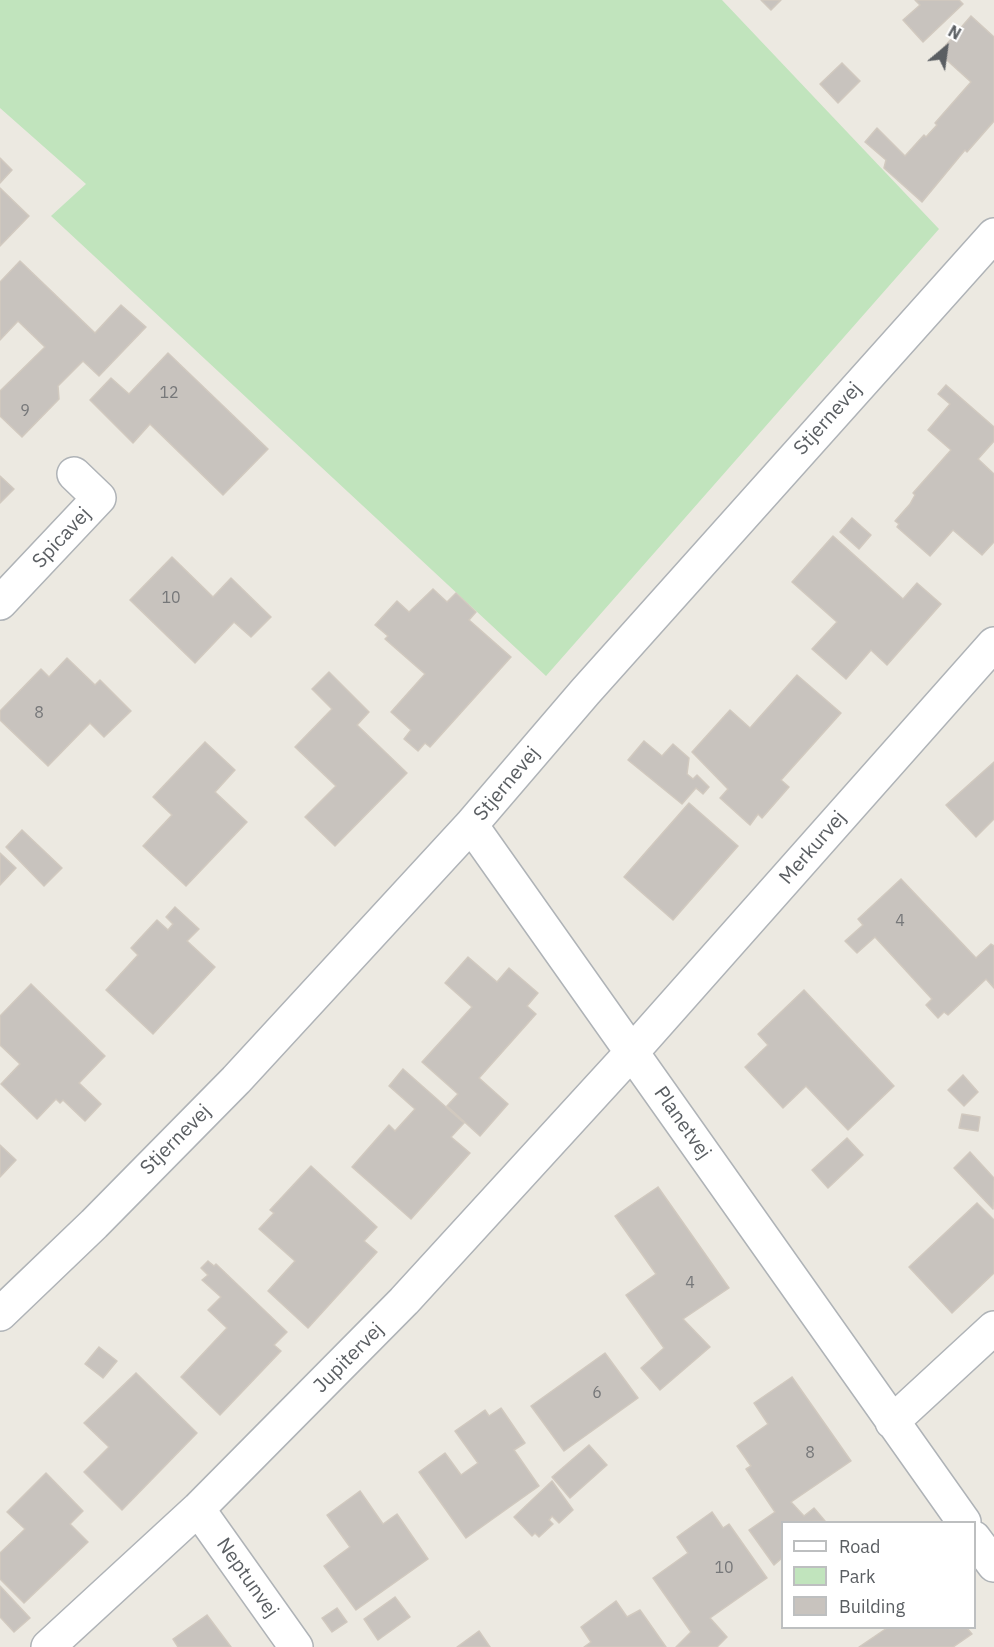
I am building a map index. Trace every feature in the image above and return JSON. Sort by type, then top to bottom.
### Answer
[{"type":"street","name":"Stjernevej","points":[[0,1314],[86,1232],[236,1080],[471,825],[585,692],[994,235]]},
{"type":"street","name":"Spicavej","points":[[0,603],[99,498],[74,474]]},
{"type":"street","name":"Merkurvej","points":[[632,1052],[994,644]]},
{"type":"street","name":"Planetvej","points":[[471,825],[962,1521]]},
{"type":"street","name":"Jupitervej","points":[[48,1647],[198,1509],[410,1295],[632,1052]]},
{"type":"street","points":[[892,1422],[994,1328]]},
{"type":"street","name":"Neptunvej","points":[[198,1509],[296,1647]]},
{"type":"street","points":[[976,1539],[994,1565]]},
{"type":"green space","points":[[0,0],[722,0],[939,229],[546,676],[51,216],[86,184],[0,108]]},
{"type":"building","points":[[761,0],[781,0],[771,10]]},
{"type":"building","points":[[915,0],[959,0],[963,4],[923,42],[903,20],[920,5]]},
{"type":"building","points":[[971,16],[994,37],[994,121],[967,152],[965,150],[922,202],[884,168],[886,160],[865,142],[877,128],[905,156],[924,135],[926,137],[937,125],[935,123],[971,82],[939,53]]},
{"type":"building","points":[[842,63],[860,81],[838,103],[820,84]]},
{"type":"building","points":[[0,158],[12,170],[0,183]]},
{"type":"building","points":[[0,188],[29,216],[0,246]]},
{"type":"building","points":[[20,261],[95,333],[121,305],[146,327],[99,376],[83,361],[58,386],[59,399],[22,437],[0,416],[0,391],[45,347],[18,321],[0,340],[0,282]]},
{"type":"building","points":[[168,353],[268,449],[223,495],[150,424],[133,443],[90,400],[111,378],[129,394]]},
{"type":"building","points":[[946,385],[994,427],[994,441],[978,459],[994,474],[994,542],[982,555],[953,530],[930,556],[897,527],[899,524],[895,521],[910,504],[915,495],[913,493],[951,450],[928,430],[950,404],[938,394]]},
{"type":"building","points":[[0,476],[14,489],[0,503]]},
{"type":"building","points":[[852,518],[871,535],[859,549],[840,532]]},
{"type":"building","points":[[833,536],[903,599],[917,583],[941,604],[887,665],[871,650],[846,679],[812,649],[837,622],[792,582]]},
{"type":"building","points":[[172,557],[213,597],[231,578],[271,617],[251,637],[234,622],[195,663],[130,600]]},
{"type":"building","points":[[433,589],[447,602],[456,593],[476,612],[469,620],[511,657],[430,747],[425,743],[418,751],[404,739],[411,730],[391,712],[425,674],[385,639],[388,636],[375,625],[397,601],[409,612]]},
{"type":"building","points":[[67,658],[95,685],[100,680],[131,711],[104,737],[90,723],[48,766],[0,720],[0,711],[41,669],[49,677]]},
{"type":"building","points":[[329,672],[369,712],[357,725],[407,773],[335,846],[305,817],[336,786],[295,747],[332,709],[312,689]]},
{"type":"building","points":[[797,675],[841,713],[781,780],[789,787],[762,818],[758,814],[750,825],[720,798],[728,789],[692,752],[730,710],[750,728]]},
{"type":"building","points":[[644,741],[662,756],[673,744],[689,758],[687,774],[693,779],[697,775],[709,787],[703,794],[696,788],[682,804],[628,760]]},
{"type":"building","points":[[205,742],[235,770],[215,792],[247,822],[186,886],[143,846],[172,815],[153,797]]},
{"type":"building","points":[[994,762],[994,819],[976,837],[946,805]]},
{"type":"building","points":[[689,803],[738,846],[673,920],[624,877]]},
{"type":"building","points":[[22,830],[62,868],[44,886],[6,847]]},
{"type":"building","points":[[0,853],[16,868],[0,885]]},
{"type":"building","points":[[901,879],[976,958],[991,944],[994,946],[994,988],[986,979],[948,1015],[944,1012],[938,1018],[926,1005],[932,999],[875,937],[857,953],[845,941],[863,925],[858,919]]},
{"type":"building","points":[[175,907],[199,929],[187,941],[215,967],[153,1034],[106,990],[138,955],[131,948],[157,920],[168,930],[173,924],[166,917]]},
{"type":"building","points":[[468,957],[497,982],[509,968],[538,993],[527,1006],[536,1014],[479,1078],[508,1104],[480,1136],[447,1106],[458,1094],[422,1062],[472,1007],[445,983]]},
{"type":"building","points":[[31,984],[105,1056],[79,1083],[101,1104],[85,1121],[63,1100],[60,1103],[56,1099],[37,1119],[1,1084],[20,1064],[0,1045],[0,1016]]},
{"type":"building","points":[[804,990],[894,1086],[848,1130],[806,1086],[783,1108],[745,1067],[768,1045],[758,1034]]},
{"type":"building","points":[[403,1069],[464,1123],[451,1137],[470,1153],[411,1219],[352,1167],[389,1125],[395,1131],[415,1109],[389,1086]]},
{"type":"building","points":[[963,1075],[978,1092],[964,1106],[948,1090]]},
{"type":"building","points":[[962,1114],[980,1117],[978,1131],[959,1128]]},
{"type":"building","points":[[847,1138],[863,1155],[828,1188],[812,1170]]},
{"type":"building","points":[[0,1145],[16,1160],[0,1177]]},
{"type":"building","points":[[970,1152],[994,1178],[993,1209],[954,1168]]},
{"type":"building","points":[[311,1166],[377,1227],[364,1241],[377,1252],[308,1328],[268,1291],[295,1261],[259,1229],[274,1213],[270,1210]]},
{"type":"building","points":[[658,1187],[729,1288],[683,1319],[710,1347],[660,1390],[641,1368],[664,1348],[626,1295],[656,1274],[615,1216]]},
{"type":"building","points":[[977,1203],[994,1220],[994,1273],[952,1313],[909,1267]]},
{"type":"building","points":[[208,1261],[214,1266],[216,1264],[287,1332],[274,1345],[281,1351],[220,1415],[181,1377],[227,1328],[208,1310],[221,1297],[202,1280],[208,1275],[201,1268]]},
{"type":"building","points":[[99,1347],[117,1361],[103,1378],[85,1364]]},
{"type":"building","points":[[605,1353],[638,1398],[564,1451],[531,1406]]},
{"type":"building","points":[[136,1373],[197,1433],[122,1510],[84,1472],[109,1447],[84,1423]]},
{"type":"building","points":[[792,1377],[851,1461],[791,1502],[804,1516],[814,1508],[825,1521],[781,1521],[781,1559],[774,1565],[749,1530],[775,1512],[746,1469],[751,1466],[737,1446],[768,1424],[754,1403]]},
{"type":"building","points":[[501,1408],[525,1443],[514,1450],[539,1486],[466,1538],[419,1472],[445,1453],[461,1475],[478,1463],[455,1431],[485,1410],[489,1416]]},
{"type":"building","points":[[589,1445],[607,1465],[570,1498],[552,1477]]},
{"type":"building","points":[[46,1473],[83,1511],[70,1524],[88,1542],[24,1603],[0,1579],[0,1553],[25,1529],[7,1512]]},
{"type":"building","points":[[552,1481],[573,1510],[559,1523],[552,1516],[549,1520],[553,1524],[539,1537],[535,1533],[532,1536],[514,1517]]},
{"type":"building","points":[[360,1491],[383,1524],[397,1514],[428,1559],[356,1610],[324,1566],[350,1547],[327,1515]]},
{"type":"building","points":[[712,1512],[723,1528],[729,1524],[767,1578],[710,1618],[727,1637],[717,1647],[676,1647],[691,1632],[653,1578],[688,1553],[677,1537]]},
{"type":"building","points":[[0,1586],[30,1618],[14,1632],[0,1617]]},
{"type":"building","points":[[395,1597],[410,1617],[378,1640],[364,1619]]},
{"type":"building","points":[[616,1601],[627,1617],[640,1610],[666,1647],[584,1647],[591,1642],[581,1627]]},
{"type":"building","points":[[337,1608],[347,1622],[332,1632],[322,1618]]},
{"type":"building","points":[[207,1615],[231,1647],[178,1647],[173,1639]]},
{"type":"building","points":[[886,1629],[968,1629],[972,1634],[953,1647],[859,1647]]},
{"type":"building","points":[[479,1631],[490,1647],[457,1647]]}]
